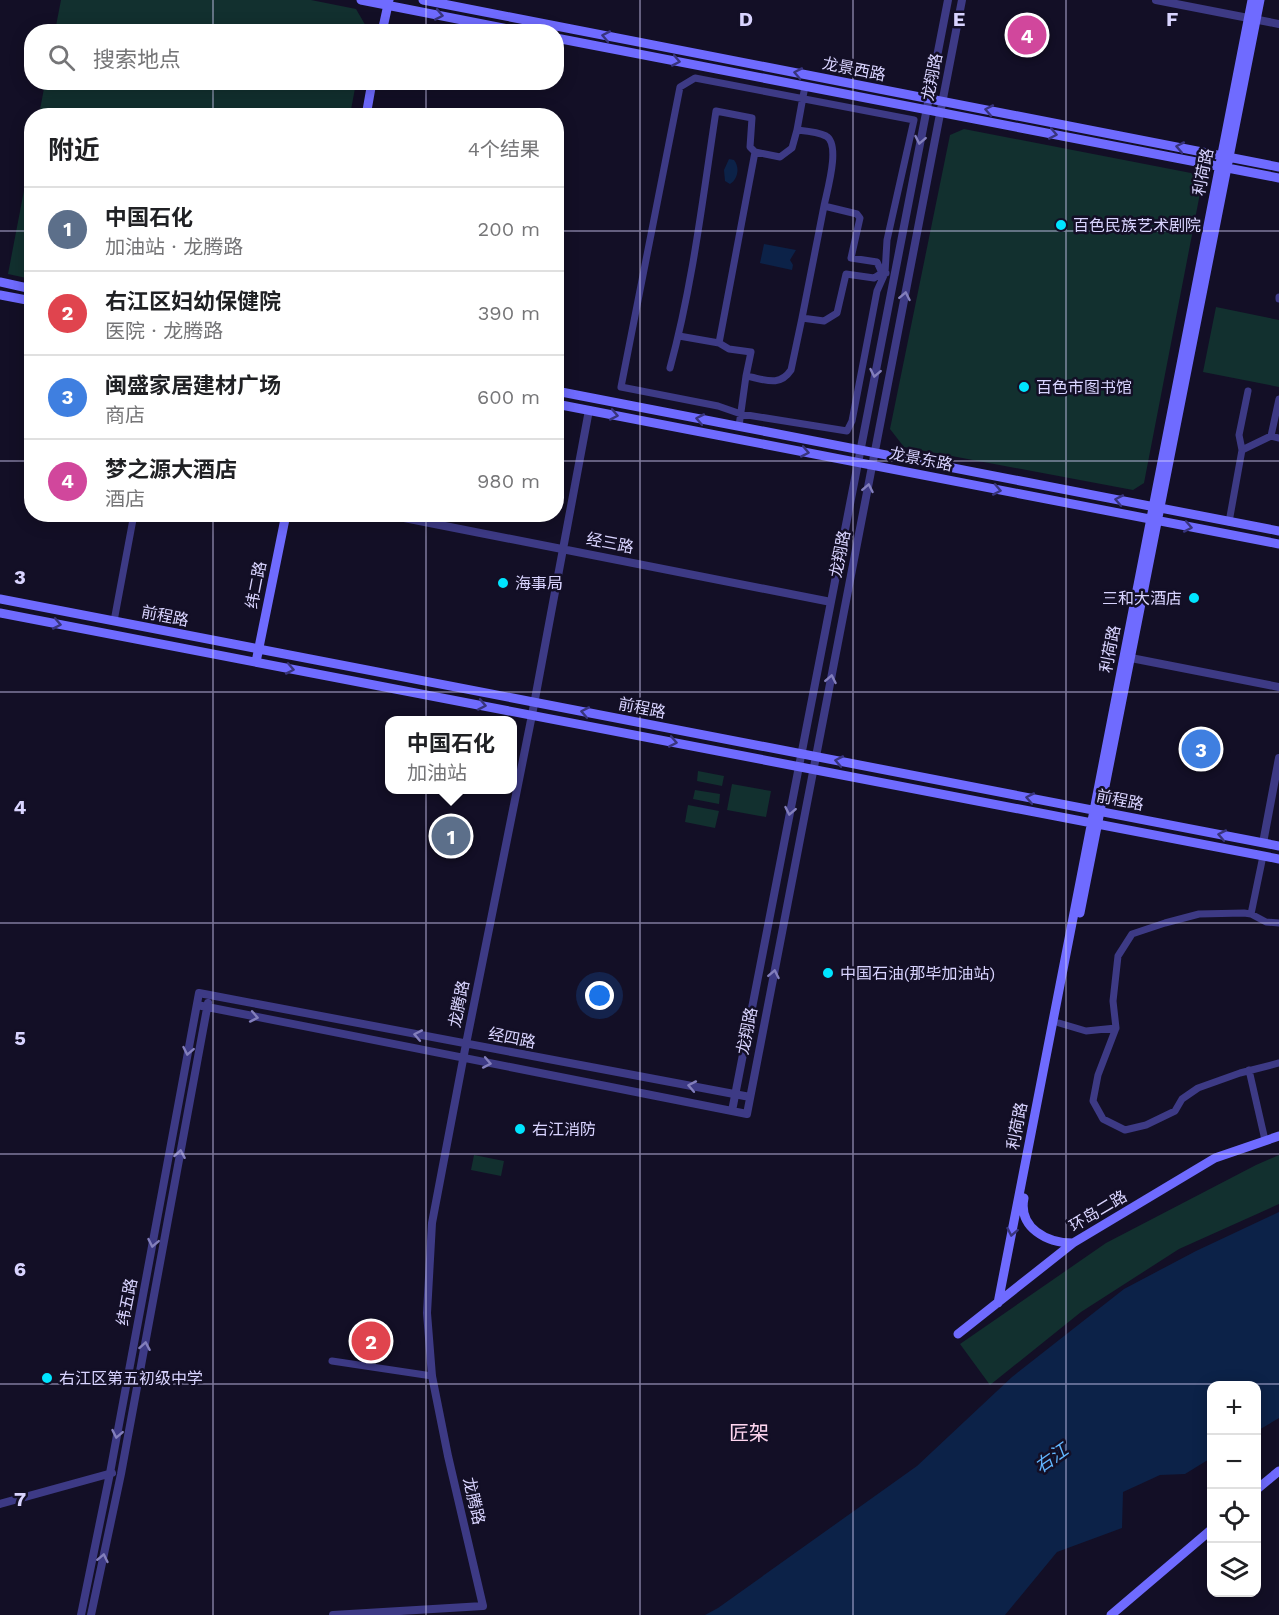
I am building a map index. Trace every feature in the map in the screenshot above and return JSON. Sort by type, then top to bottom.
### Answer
[{"type":"main road","points":[[361,0],[388,3],[486,24]]},
{"type":"main road","name":"龙景西路","points":[[423,0],[547,24]]},
{"type":"main road","name":"利荷路","points":[[1073,1243],[1060,1243],[1045,1238],[1034,1230],[1023,1215],[1023,1204],[1059,1023],[1097,811],[1226,156],[1252,19],[1252,0]]},
{"type":"main road","name":"利荷路","points":[[1252,19],[1260,0]]},
{"type":"main road","points":[[384,24],[388,3]]},
{"type":"main road","name":"龙景西路","points":[[564,27],[1279,167]]},
{"type":"main road","name":"龙景西路","points":[[564,40],[1279,178]]},
{"type":"main road","points":[[367,108],[371,90]]},
{"type":"main road","points":[[0,282],[24,286]]},
{"type":"main road","points":[[0,295],[24,300]]},
{"type":"main road","name":"龙景东路","points":[[564,393],[1279,531]]},
{"type":"main road","name":"龙景东路","points":[[564,405],[1279,544]]},
{"type":"main road","name":"利荷路","points":[[1097,811],[1131,658],[1154,520]]},
{"type":"main road","name":"纬二路","points":[[256,662],[284,522]]},
{"type":"main road","name":"前程路","points":[[1,600],[1279,846]]},
{"type":"main road","name":"前程路","points":[[0,613],[1279,859]]},
{"type":"main road","name":"利荷路","points":[[998,1303],[1095,824]]},
{"type":"main road","name":"环岛二路","points":[[958,1334],[1073,1243],[1215,1158],[1273,1137]]},
{"type":"main road","points":[[1258,1489],[1279,1471]]},
{"type":"main road","points":[[1111,1615],[1207,1533]]},
{"type":"street","name":"龙翔路","points":[[732,1111],[858,462],[887,273],[926,110],[948,0]]},
{"type":"street","name":"龙翔路","points":[[747,1114],[962,0]]},
{"type":"street","points":[[1156,0],[1279,24]]},
{"type":"street","points":[[695,78],[803,100],[914,120],[887,240],[887,273],[877,291],[852,421],[847,431],[741,414],[718,406],[621,387],[680,87],[695,78]]},
{"type":"street","points":[[670,368],[679,336],[716,111],[752,118],[750,147],[755,152],[780,157],[792,148],[805,86]]},
{"type":"street","points":[[746,376],[775,381],[782,381],[786,377],[790,370],[802,318],[834,152],[832,142],[826,136],[797,130]]},
{"type":"street","points":[[719,343],[755,152]]},
{"type":"street","points":[[824,206],[858,214],[860,218],[851,258],[877,262],[887,273]]},
{"type":"street","points":[[802,318],[824,321],[837,313],[846,274],[874,278],[887,273]]},
{"type":"street","points":[[679,336],[719,343],[729,349],[752,352],[739,426]]},
{"type":"street","points":[[1229,522],[1242,450],[1239,435],[1248,391]]},
{"type":"street","points":[[1242,450],[1275,437],[1279,399]]},
{"type":"street","name":"龙腾路","points":[[517,790],[589,410]]},
{"type":"street","points":[[114,621],[133,522]]},
{"type":"street","name":"经三路","points":[[425,522],[831,602]]},
{"type":"street","points":[[0,613],[1,600]]},
{"type":"street","points":[[1131,658],[1279,687]]},
{"type":"street","points":[[1263,843],[1279,758]]},
{"type":"street","name":"龙腾路","points":[[333,1615],[483,1606],[432,1376],[427,1313],[432,1223],[516,794]]},
{"type":"street","points":[[1251,914],[1263,856]]},
{"type":"street","points":[[1279,923],[1266,922],[1251,914],[1199,914],[1165,922],[1132,934],[1118,956],[1113,1001],[1116,1028],[1098,1075],[1093,1101],[1103,1119],[1125,1131],[1146,1125],[1174,1111],[1182,1099],[1198,1088],[1249,1070],[1279,1064]]},
{"type":"street","name":"经四路","points":[[199,993],[750,1097]]},
{"type":"street","name":"纬五路","points":[[81,1615],[110,1473],[199,993]]},
{"type":"street","name":"纬五路","points":[[91,1615],[121,1474],[210,995]]},
{"type":"street","name":"经四路","points":[[197,1005],[747,1114]]},
{"type":"street","points":[[1059,1023],[1086,1031],[1116,1028]]},
{"type":"street","points":[[1249,1070],[1273,1137]]},
{"type":"street","points":[[332,1361],[432,1376]]},
{"type":"street","points":[[0,1504],[110,1473],[121,1474]]},
{"type":"green space","points":[[61,0],[311,0],[356,9],[365,24],[56,24]]},
{"type":"green space","points":[[44,90],[355,90],[351,108],[40,108]]},
{"type":"green space","points":[[964,129],[1191,173],[1202,183],[1144,483],[1133,490],[904,447],[890,429],[950,135]]},
{"type":"green space","points":[[24,191],[24,277],[8,274]]},
{"type":"green space","points":[[1216,307],[1279,320],[1279,387],[1203,372]]},
{"type":"green space","points":[[698,771],[724,776],[722,786],[697,781]]},
{"type":"green space","points":[[732,784],[771,791],[766,817],[727,810]]},
{"type":"green space","points":[[695,790],[720,794],[719,804],[693,799]]},
{"type":"green space","points":[[688,805],[719,811],[715,828],[685,822]]},
{"type":"green space","points":[[474,1155],[504,1161],[501,1176],[471,1170]]},
{"type":"green space","points":[[1279,1155],[1279,1204],[1179,1249],[1081,1312],[990,1385],[960,1344],[1106,1243]]},
{"type":"water","points":[[729,159],[734,160],[737,169],[735,179],[730,184],[725,181],[724,170]]},
{"type":"water","points":[[764,244],[796,250],[790,260],[793,265],[792,270],[760,263]]},
{"type":"water","name":"右江","points":[[1279,1212],[1279,1418],[1261,1429],[1261,1381],[1207,1381],[1207,1460],[1185,1474],[1160,1475],[1123,1492],[1122,1528],[1057,1552],[1005,1615],[705,1615],[917,1466],[1012,1377],[1124,1289],[1196,1251]]},
{"type":"place","name":"梦之源大酒店","points":[[1027,35]]},
{"type":"place","name":"百色民族艺术剧院","points":[[1061,225]]},
{"type":"place","name":"百色市图书馆","points":[[1024,387]]},
{"type":"place","name":"海事局","points":[[503,583]]},
{"type":"place","name":"三和大酒店","points":[[1194,598]]},
{"type":"place","name":"闽盛家居建材广场","points":[[1201,749]]},
{"type":"place","name":"中国石化","points":[[451,836]]},
{"type":"place","name":"中国石油(那毕加油站)","points":[[828,973]]},
{"type":"place","name":"右江消防","points":[[520,1129]]},
{"type":"place","name":"右江区妇幼保健院","points":[[371,1341]]},
{"type":"place","name":"右江区第五初级中学","points":[[47,1378]]},
{"type":"district","name":"匠架","points":[[749,1433]]}]
